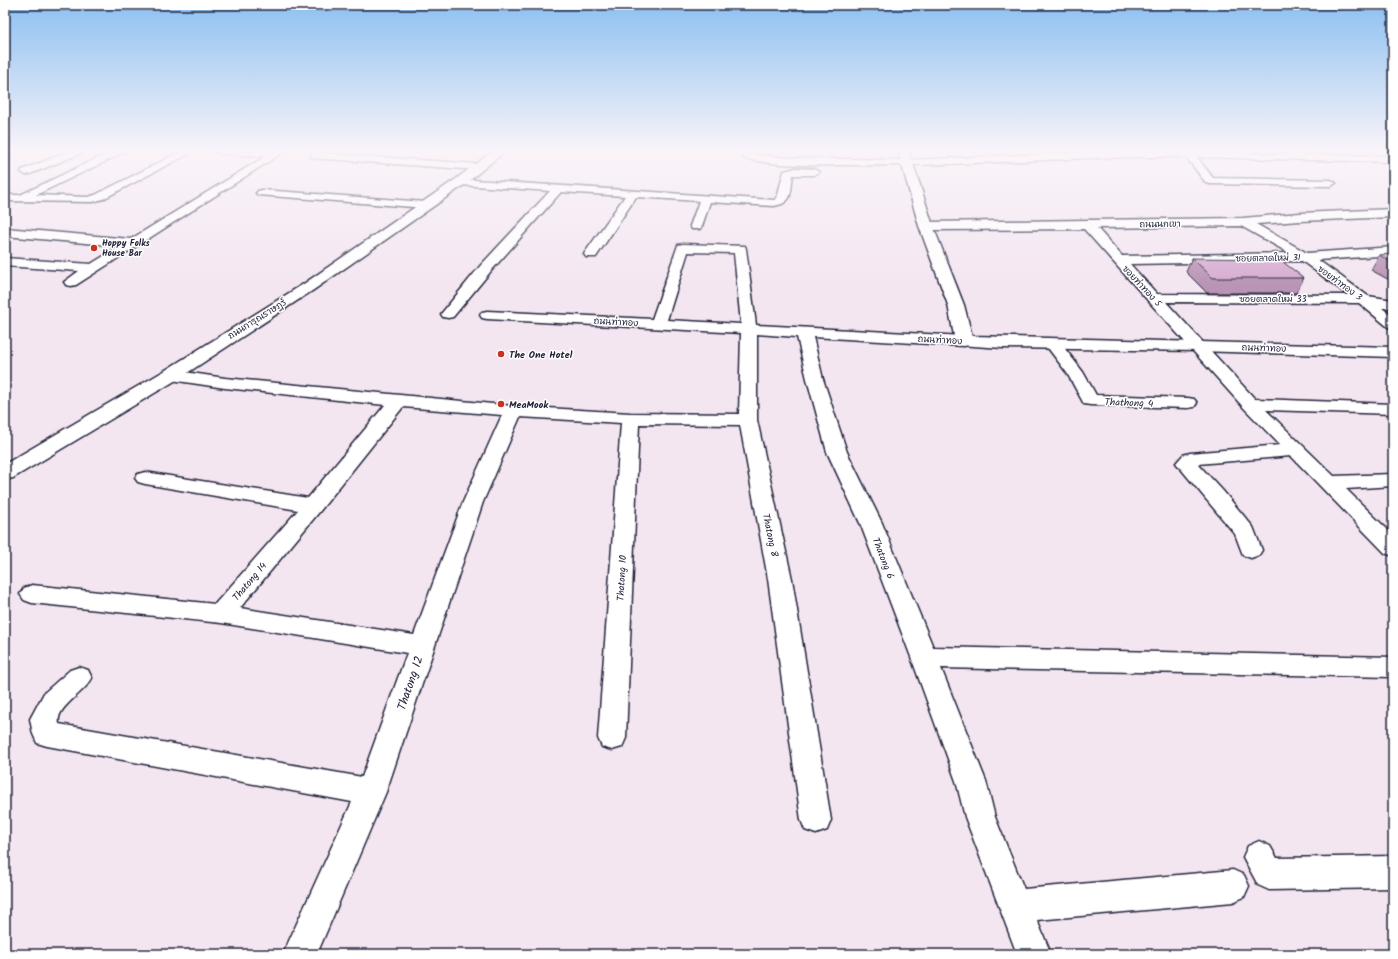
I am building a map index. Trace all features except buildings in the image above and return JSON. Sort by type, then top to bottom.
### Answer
[{"type":"street","points":[[22,198],[27,196]]},
{"type":"street","points":[[5,198],[89,200],[101,196]]},
{"type":"street","points":[[71,282],[209,196]]},
{"type":"street","points":[[300,196],[426,205]]},
{"type":"street","name":"ถนนการุณราษฏร์","points":[[8,469],[171,374],[310,286],[437,196]]},
{"type":"street","points":[[448,314],[486,268],[551,196]]},
{"type":"street","points":[[590,254],[631,196]]},
{"type":"street","points":[[664,196],[780,202],[783,196]]},
{"type":"street","points":[[915,196],[956,305],[964,341]]},
{"type":"street","points":[[696,226],[706,198]]},
{"type":"street","name":"ถนนนกเขา","points":[[926,226],[1243,222],[1300,217],[1393,213]]},
{"type":"street","name":"ซอยท่าทอง 3","points":[[1243,222],[1305,257],[1363,299],[1393,324]]},
{"type":"street","name":"ซอยท่าทอง 5","points":[[1087,225],[1250,404],[1393,548]]},
{"type":"street","points":[[5,232],[133,243]]},
{"type":"street","name":"Thatong 8","points":[[658,324],[684,248],[740,250],[749,329],[748,420],[780,579],[816,820]]},
{"type":"street","name":"ซอยตลาดใหม่ 31","points":[[1118,260],[1305,257],[1393,251]]},
{"type":"street","points":[[5,262],[94,268]]},
{"type":"street","name":"ซอยตลาดใหม่ 33","points":[[1153,298],[1363,299],[1393,304]]},
{"type":"street","name":"ถนนท่าทอง","points":[[487,315],[964,341],[1393,352]]},
{"type":"street","name":"Thatong 6","points":[[804,332],[815,379],[837,452],[871,524],[924,657],[972,781],[980,817],[1034,954]]},
{"type":"street","name":"Thathong 4","points":[[1053,344],[1075,372],[1090,400],[1188,404]]},
{"type":"street","points":[[171,374],[224,384],[398,401],[630,418],[748,420]]},
{"type":"street","name":"Thatong 14","points":[[221,614],[313,506],[398,401]]},
{"type":"street","points":[[1250,404],[1393,409]]},
{"type":"street","name":"Thatong 12","points":[[300,954],[371,792],[473,502],[513,410]]},
{"type":"street","name":"Thatong 10","points":[[612,738],[630,418]]},
{"type":"street","points":[[1251,550],[1245,532],[1216,496],[1186,463],[1190,459],[1294,450]]},
{"type":"street","points":[[144,478],[313,506]]},
{"type":"street","points":[[1328,483],[1393,480]]},
{"type":"street","points":[[32,594],[221,614],[423,646]]},
{"type":"street","points":[[924,657],[1393,667]]},
{"type":"street","points":[[79,678],[53,701],[44,720],[47,734],[371,792]]},
{"type":"street","points":[[1258,857],[1269,874],[1393,872]]},
{"type":"street","points":[[1015,906],[1233,886]]},
{"type":"place","name":"Hoppy Folks House Bar","points":[[94,248]]},
{"type":"place","name":"The One Hotel","points":[[501,354]]},
{"type":"place","name":"MeaMook","points":[[501,404]]}]
